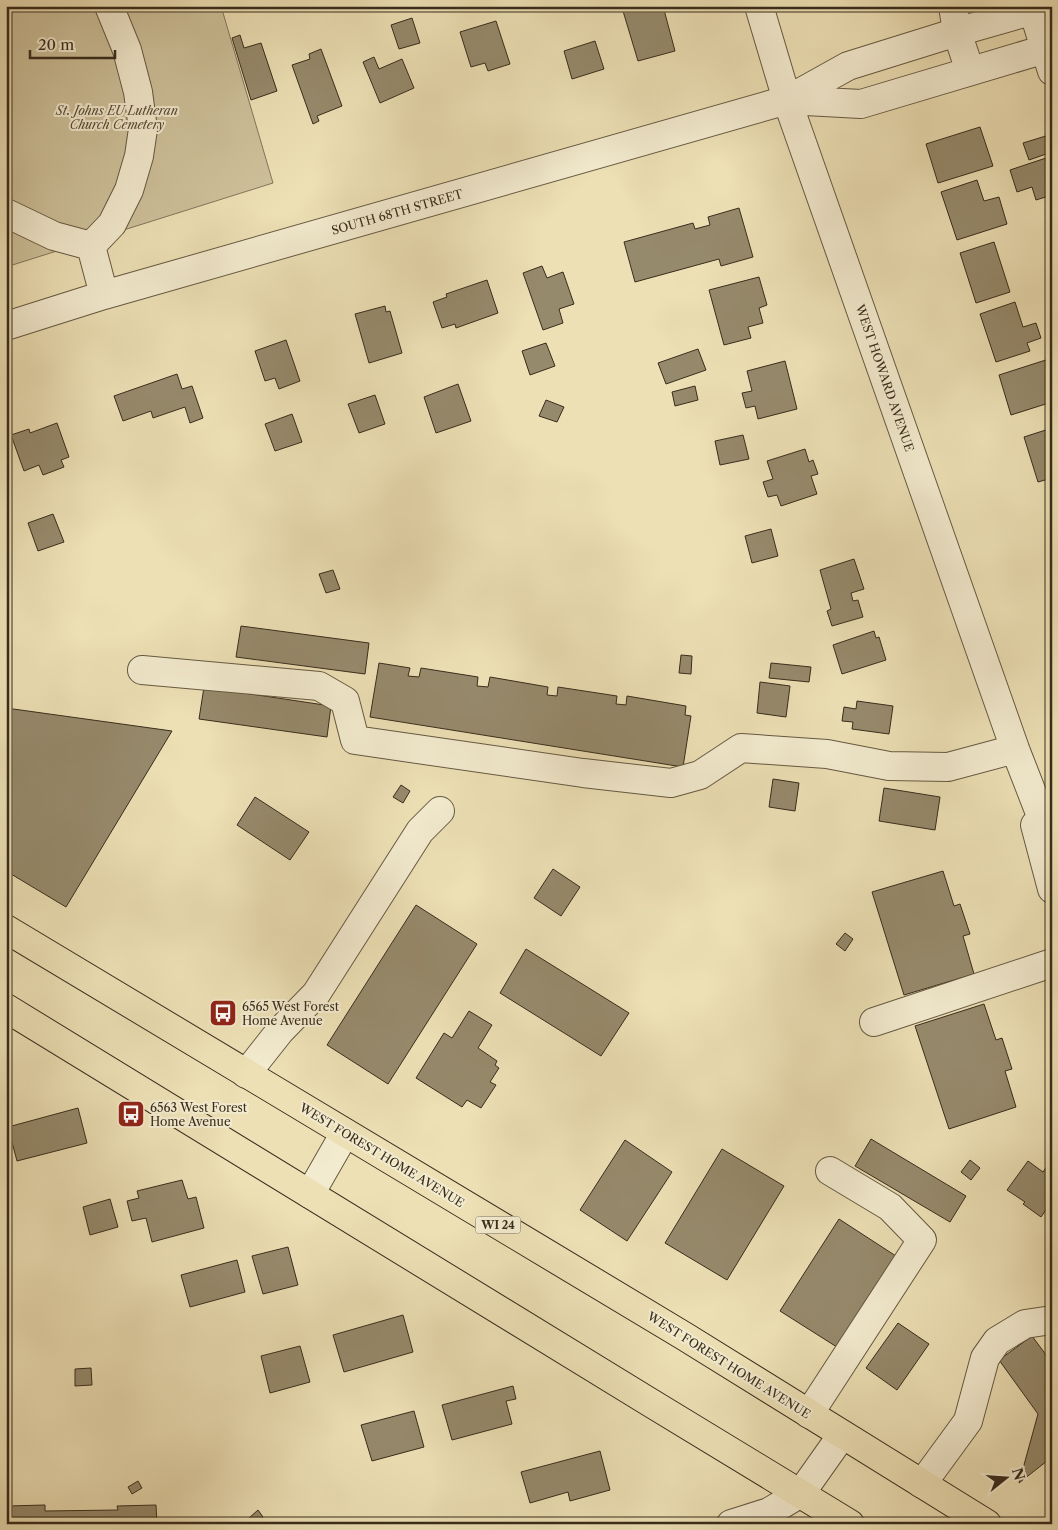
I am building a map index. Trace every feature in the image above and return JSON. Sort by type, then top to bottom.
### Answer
[{"type":"main road","name":"WEST FOREST HOME AVENUE","points":[[6,929],[676,1331],[987,1524]]},
{"type":"main road","points":[[6,1008],[850,1524]]},
{"type":"street","points":[[91,246],[112,224],[129,190],[139,156],[143,129],[138,92],[127,50],[109,6]]},
{"type":"street","name":"WEST HOWARD AVENUE","points":[[759,6],[788,100],[1015,749],[1052,844]]},
{"type":"street","points":[[1041,8],[1050,56]]},
{"type":"street","name":"SOUTH 68TH STREET","points":[[6,326],[104,296],[788,100],[848,66],[955,19],[1041,8]]},
{"type":"street","points":[[955,19],[970,71]]},
{"type":"street","name":"SOUTH 68TH STREET","points":[[788,100],[861,104],[970,71],[1050,56]]},
{"type":"street","points":[[6,213],[54,236],[91,246]]},
{"type":"street","points":[[91,246],[104,296]]},
{"type":"street","points":[[142,670],[319,686],[345,701],[355,740],[583,773],[671,783],[700,775],[741,748],[827,754],[889,766],[948,767],[1015,749]]},
{"type":"street","name":"WEST HOWARD AVENUE","points":[[1015,749],[1052,889]]},
{"type":"street","points":[[246,1074],[280,1031],[316,994],[420,831],[440,811]]},
{"type":"street","points":[[874,1022],[1052,963]]},
{"type":"street","points":[[310,1194],[345,1133]]},
{"type":"street","points":[[809,1414],[922,1240],[890,1207],[830,1171]]},
{"type":"street","points":[[922,1484],[968,1421],[985,1358],[997,1341],[1025,1324],[1052,1320]]},
{"type":"street","points":[[731,1524],[769,1512],[801,1493],[842,1434]]},
{"type":"green space","name":"St. Johns EU Lutheran Church Cemetery","points":[[6,6],[221,6],[273,183],[6,267]]},
{"type":"building","points":[[640,6],[663,6],[675,51],[638,61],[623,11]]},
{"type":"building","points":[[412,18],[420,43],[399,49],[391,25]]},
{"type":"building","points":[[496,21],[510,64],[488,71],[485,63],[471,67],[460,32]]},
{"type":"building","points":[[240,35],[244,48],[261,43],[277,91],[251,100],[232,38]]},
{"type":"building","points":[[595,41],[604,69],[572,79],[564,51]]},
{"type":"building","points":[[321,49],[342,106],[317,116],[319,121],[313,124],[292,65],[310,59],[309,54]]},
{"type":"building","points":[[374,57],[379,69],[402,59],[414,88],[380,103],[363,62]]},
{"type":"building","points":[[980,127],[993,166],[938,183],[926,144]]},
{"type":"building","points":[[1049,135],[1052,152],[1029,160],[1023,143]]},
{"type":"building","points":[[1052,156],[1052,195],[1036,200],[1032,187],[1017,192],[1010,170]]},
{"type":"building","points":[[977,180],[984,201],[999,197],[1007,224],[957,240],[941,192]]},
{"type":"building","points":[[739,208],[753,257],[721,266],[719,259],[635,282],[624,242],[693,223],[695,229],[710,225],[708,217]]},
{"type":"building","points":[[994,242],[1010,292],[976,303],[960,253]]},
{"type":"building","points":[[542,266],[547,278],[563,272],[574,304],[559,309],[563,323],[543,330],[523,273]]},
{"type":"building","points":[[759,277],[767,305],[759,308],[763,323],[748,327],[751,338],[724,345],[709,290]]},
{"type":"building","points":[[487,280],[498,313],[456,328],[455,324],[442,328],[433,302],[447,297],[446,294]]},
{"type":"building","points":[[1015,302],[1023,327],[1036,323],[1041,338],[1027,343],[1030,351],[996,362],[980,314]]},
{"type":"building","points":[[385,306],[386,312],[390,311],[402,353],[369,363],[355,314]]},
{"type":"building","points":[[286,340],[300,381],[279,389],[275,378],[265,381],[255,351]]},
{"type":"building","points":[[546,343],[555,366],[530,375],[522,351]]},
{"type":"building","points":[[698,349],[706,370],[666,384],[658,363]]},
{"type":"building","points":[[1052,358],[1052,402],[1011,415],[999,375]]},
{"type":"building","points":[[785,361],[797,409],[758,419],[755,406],[746,408],[742,393],[752,391],[747,371]]},
{"type":"building","points":[[177,374],[182,389],[192,386],[203,418],[190,423],[185,407],[153,418],[151,411],[123,421],[114,396]]},
{"type":"building","points":[[458,384],[471,421],[436,433],[424,397]]},
{"type":"building","points":[[695,386],[698,400],[675,406],[672,392]]},
{"type":"building","points":[[375,395],[385,424],[359,433],[348,404]]},
{"type":"building","points":[[546,400],[564,407],[557,422],[539,416]]},
{"type":"building","points":[[292,414],[302,442],[275,451],[265,424]]},
{"type":"building","points":[[57,423],[69,457],[61,460],[64,467],[43,475],[39,465],[24,471],[11,435],[29,429],[30,433]]},
{"type":"building","points":[[1052,428],[1052,478],[1038,482],[1024,437]]},
{"type":"building","points":[[743,435],[749,459],[720,465],[715,441]]},
{"type":"building","points":[[805,449],[809,462],[813,460],[818,474],[811,476],[817,494],[781,506],[777,495],[768,497],[763,482],[773,479],[767,461]]},
{"type":"building","points":[[53,514],[64,542],[38,551],[28,523]]},
{"type":"building","points":[[771,529],[778,556],[752,563],[745,536]]},
{"type":"building","points":[[854,559],[864,589],[851,593],[853,601],[858,600],[863,617],[832,626],[827,611],[831,609],[820,570]]},
{"type":"building","points":[[333,570],[340,589],[326,593],[319,574]]},
{"type":"building","points":[[241,626],[369,643],[365,674],[236,657]]},
{"type":"building","points":[[874,631],[876,638],[879,637],[886,660],[842,674],[833,645]]},
{"type":"building","points":[[681,655],[692,656],[691,674],[679,673]]},
{"type":"building","points":[[379,663],[410,668],[408,676],[419,677],[421,668],[478,677],[477,686],[488,687],[490,677],[548,687],[547,695],[557,696],[558,687],[617,696],[616,704],[626,705],[627,696],[686,706],[685,715],[691,716],[683,767],[370,717]]},
{"type":"building","points":[[771,663],[811,667],[809,682],[769,678]]},
{"type":"building","points":[[760,682],[790,686],[786,717],[757,713]]},
{"type":"building","points":[[204,687],[331,706],[327,737],[199,719]]},
{"type":"building","points":[[857,701],[893,706],[889,734],[852,729],[853,722],[842,721],[844,707],[856,709]]},
{"type":"building","points":[[6,708],[172,731],[66,907],[6,871]]},
{"type":"building","points":[[773,779],[799,783],[795,811],[769,807]]},
{"type":"building","points":[[401,785],[410,791],[403,803],[393,797]]},
{"type":"building","points":[[884,788],[940,797],[935,830],[879,821]]},
{"type":"building","points":[[255,797],[309,832],[290,860],[237,825]]},
{"type":"building","points":[[553,869],[580,887],[561,916],[534,898]]},
{"type":"building","points":[[943,871],[954,906],[960,904],[970,934],[963,936],[974,974],[904,995],[872,892]]},
{"type":"building","points":[[416,905],[477,944],[388,1084],[327,1045]]},
{"type":"building","points":[[845,933],[853,939],[845,951],[836,944]]},
{"type":"building","points":[[526,949],[629,1013],[601,1056],[500,993]]},
{"type":"building","points":[[984,1004],[996,1040],[1002,1038],[1012,1069],[1005,1071],[1016,1107],[949,1129],[915,1026]]},
{"type":"building","points":[[469,1011],[492,1025],[478,1048],[497,1061],[495,1065],[499,1068],[490,1082],[496,1085],[481,1108],[467,1100],[462,1107],[416,1078],[444,1033],[452,1038]]},
{"type":"building","points":[[78,1108],[87,1143],[17,1161],[8,1127]]},
{"type":"building","points":[[871,1139],[966,1196],[950,1222],[855,1166]]},
{"type":"building","points":[[625,1140],[672,1172],[627,1241],[580,1210]]},
{"type":"building","points":[[722,1149],[784,1186],[727,1280],[665,1243]]},
{"type":"building","points":[[970,1160],[980,1168],[971,1180],[961,1172]]},
{"type":"building","points":[[1028,1161],[1043,1172],[1049,1163],[1052,1165],[1052,1201],[1041,1217],[1023,1204],[1025,1202],[1007,1190]]},
{"type":"building","points":[[182,1180],[188,1199],[196,1197],[204,1228],[152,1242],[146,1218],[132,1221],[127,1201],[139,1198],[137,1191]]},
{"type":"building","points":[[110,1199],[118,1227],[90,1235],[83,1207]]},
{"type":"building","points":[[839,1219],[899,1258],[840,1349],[780,1311]]},
{"type":"building","points":[[288,1247],[298,1285],[263,1294],[252,1256]]},
{"type":"building","points":[[237,1260],[245,1292],[190,1307],[181,1275]]},
{"type":"building","points":[[403,1315],[413,1352],[344,1372],[333,1335]]},
{"type":"building","points":[[898,1323],[929,1344],[897,1390],[866,1368]]},
{"type":"building","points":[[1032,1336],[1052,1363],[1052,1457],[1019,1483],[1038,1414],[999,1360]]},
{"type":"building","points":[[300,1346],[310,1382],[270,1393],[261,1356]]},
{"type":"building","points":[[91,1368],[92,1385],[75,1386],[75,1369]]},
{"type":"building","points":[[513,1386],[516,1399],[506,1401],[512,1424],[452,1440],[442,1405]]},
{"type":"building","points":[[414,1411],[424,1447],[372,1461],[361,1425]]},
{"type":"building","points":[[600,1451],[610,1490],[570,1501],[568,1492],[530,1503],[521,1472]]},
{"type":"building","points":[[138,1481],[142,1488],[132,1494],[128,1487]]},
{"type":"building","points":[[45,1505],[45,1511],[118,1510],[117,1506],[156,1505],[157,1524],[8,1524],[8,1506]]},
{"type":"building","points":[[258,1510],[263,1517],[253,1524],[249,1518]]},
{"type":"place","name":"6565 West Forest Home Avenue","points":[[223,1013]]},
{"type":"place","name":"6563 West Forest Home Avenue","points":[[131,1114]]}]
